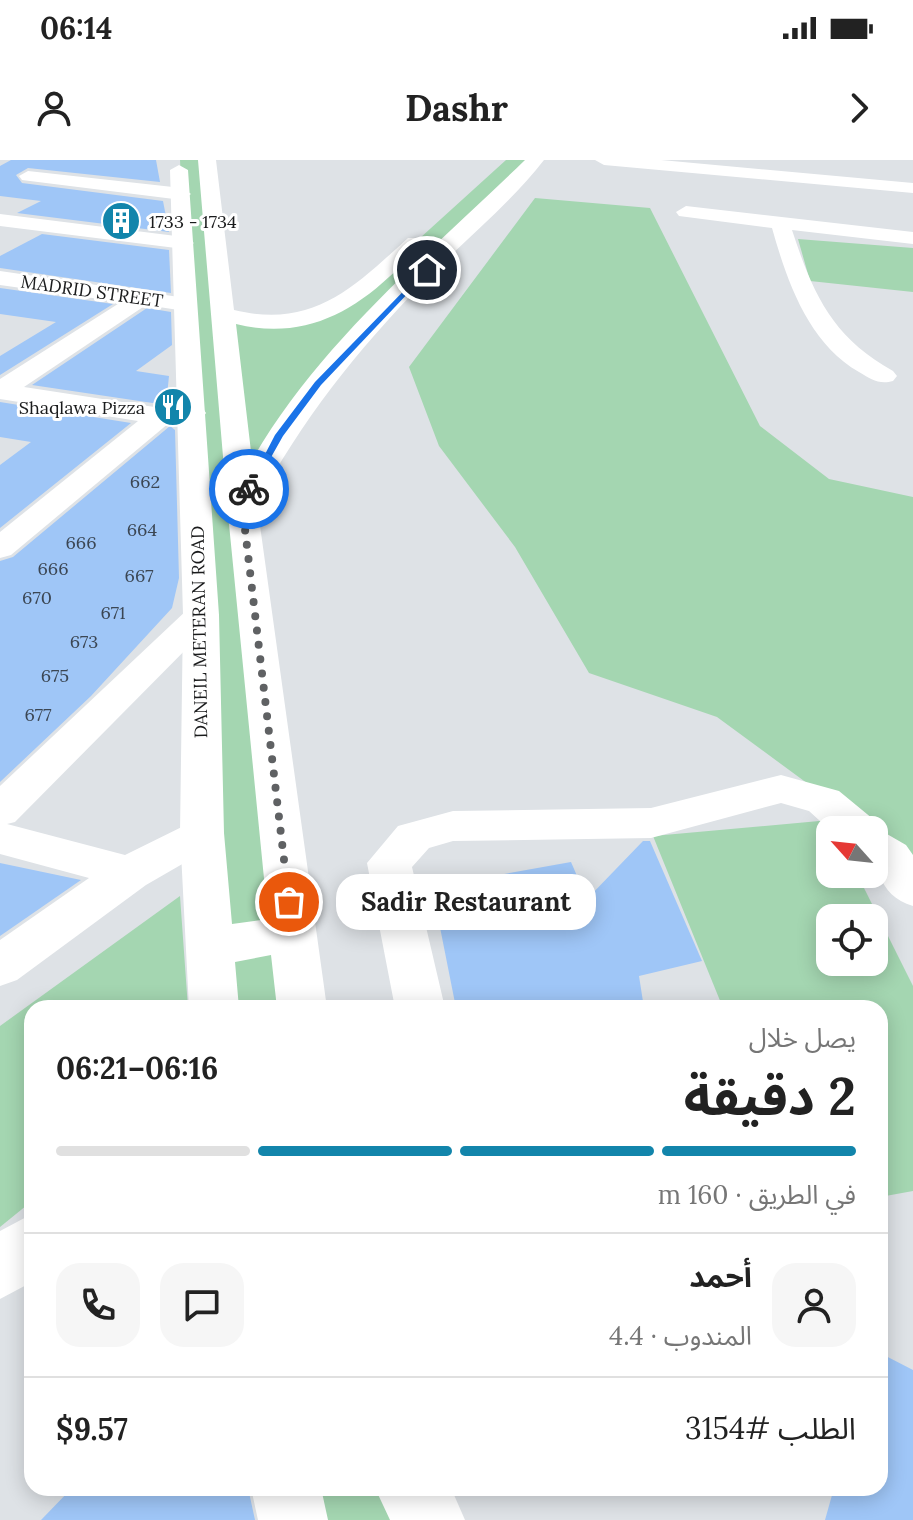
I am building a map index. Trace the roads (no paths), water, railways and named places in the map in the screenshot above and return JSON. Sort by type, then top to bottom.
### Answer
[{"type":"main road","points":[[62,160],[21,179],[182,194]]},
{"type":"main road","name":"DANEIL METERAN ROAD","points":[[177,160],[182,194],[185,304],[177,415],[201,615],[202,833],[213,1000]]},
{"type":"main road","points":[[207,160],[242,504],[301,1000]]},
{"type":"main road","points":[[482,181],[506,160]]},
{"type":"main road","points":[[242,504],[273,445],[318,384],[535,160]]},
{"type":"main road","points":[[604,160],[885,179],[913,188]]},
{"type":"main road","points":[[686,212],[913,238]]},
{"type":"main road","points":[[0,220],[184,243]]},
{"type":"main road","points":[[223,314],[263,325],[286,325],[326,314],[355,297],[436,223]]},
{"type":"main road","points":[[780,223],[810,308],[863,364],[884,376]]},
{"type":"main road","points":[[1,278],[95,232]]},
{"type":"main road","name":"MADRID STREET","points":[[1,278],[185,304]]},
{"type":"main road","points":[[0,391],[142,298]]},
{"type":"main road","points":[[0,358],[40,365]]},
{"type":"main road","points":[[0,391],[177,415]]},
{"type":"main road","points":[[0,548],[177,415]]},
{"type":"main road","points":[[0,811],[201,615]]},
{"type":"main road","points":[[418,1000],[389,863],[414,837],[453,826],[651,823],[781,789],[824,801],[842,816]]},
{"type":"main road","points":[[0,966],[130,873],[202,833]]},
{"type":"main road","points":[[0,838],[130,873]]},
{"type":"main road","points":[[888,855],[913,889]]},
{"type":"main road","points":[[210,947],[293,933]]},
{"type":"main road","points":[[0,1269],[24,1250]]},
{"type":"main road","points":[[288,1496],[293,1520]]},
{"type":"main road","points":[[415,1496],[430,1520]]},
{"type":"place","name":"1733 - 1734","points":[[121,221]]},
{"type":"place","name":"Shaqlawa Pizza","points":[[173,407]]},
{"type":"place","name":"Sadir Restaurant","points":[[289,902]]}]
